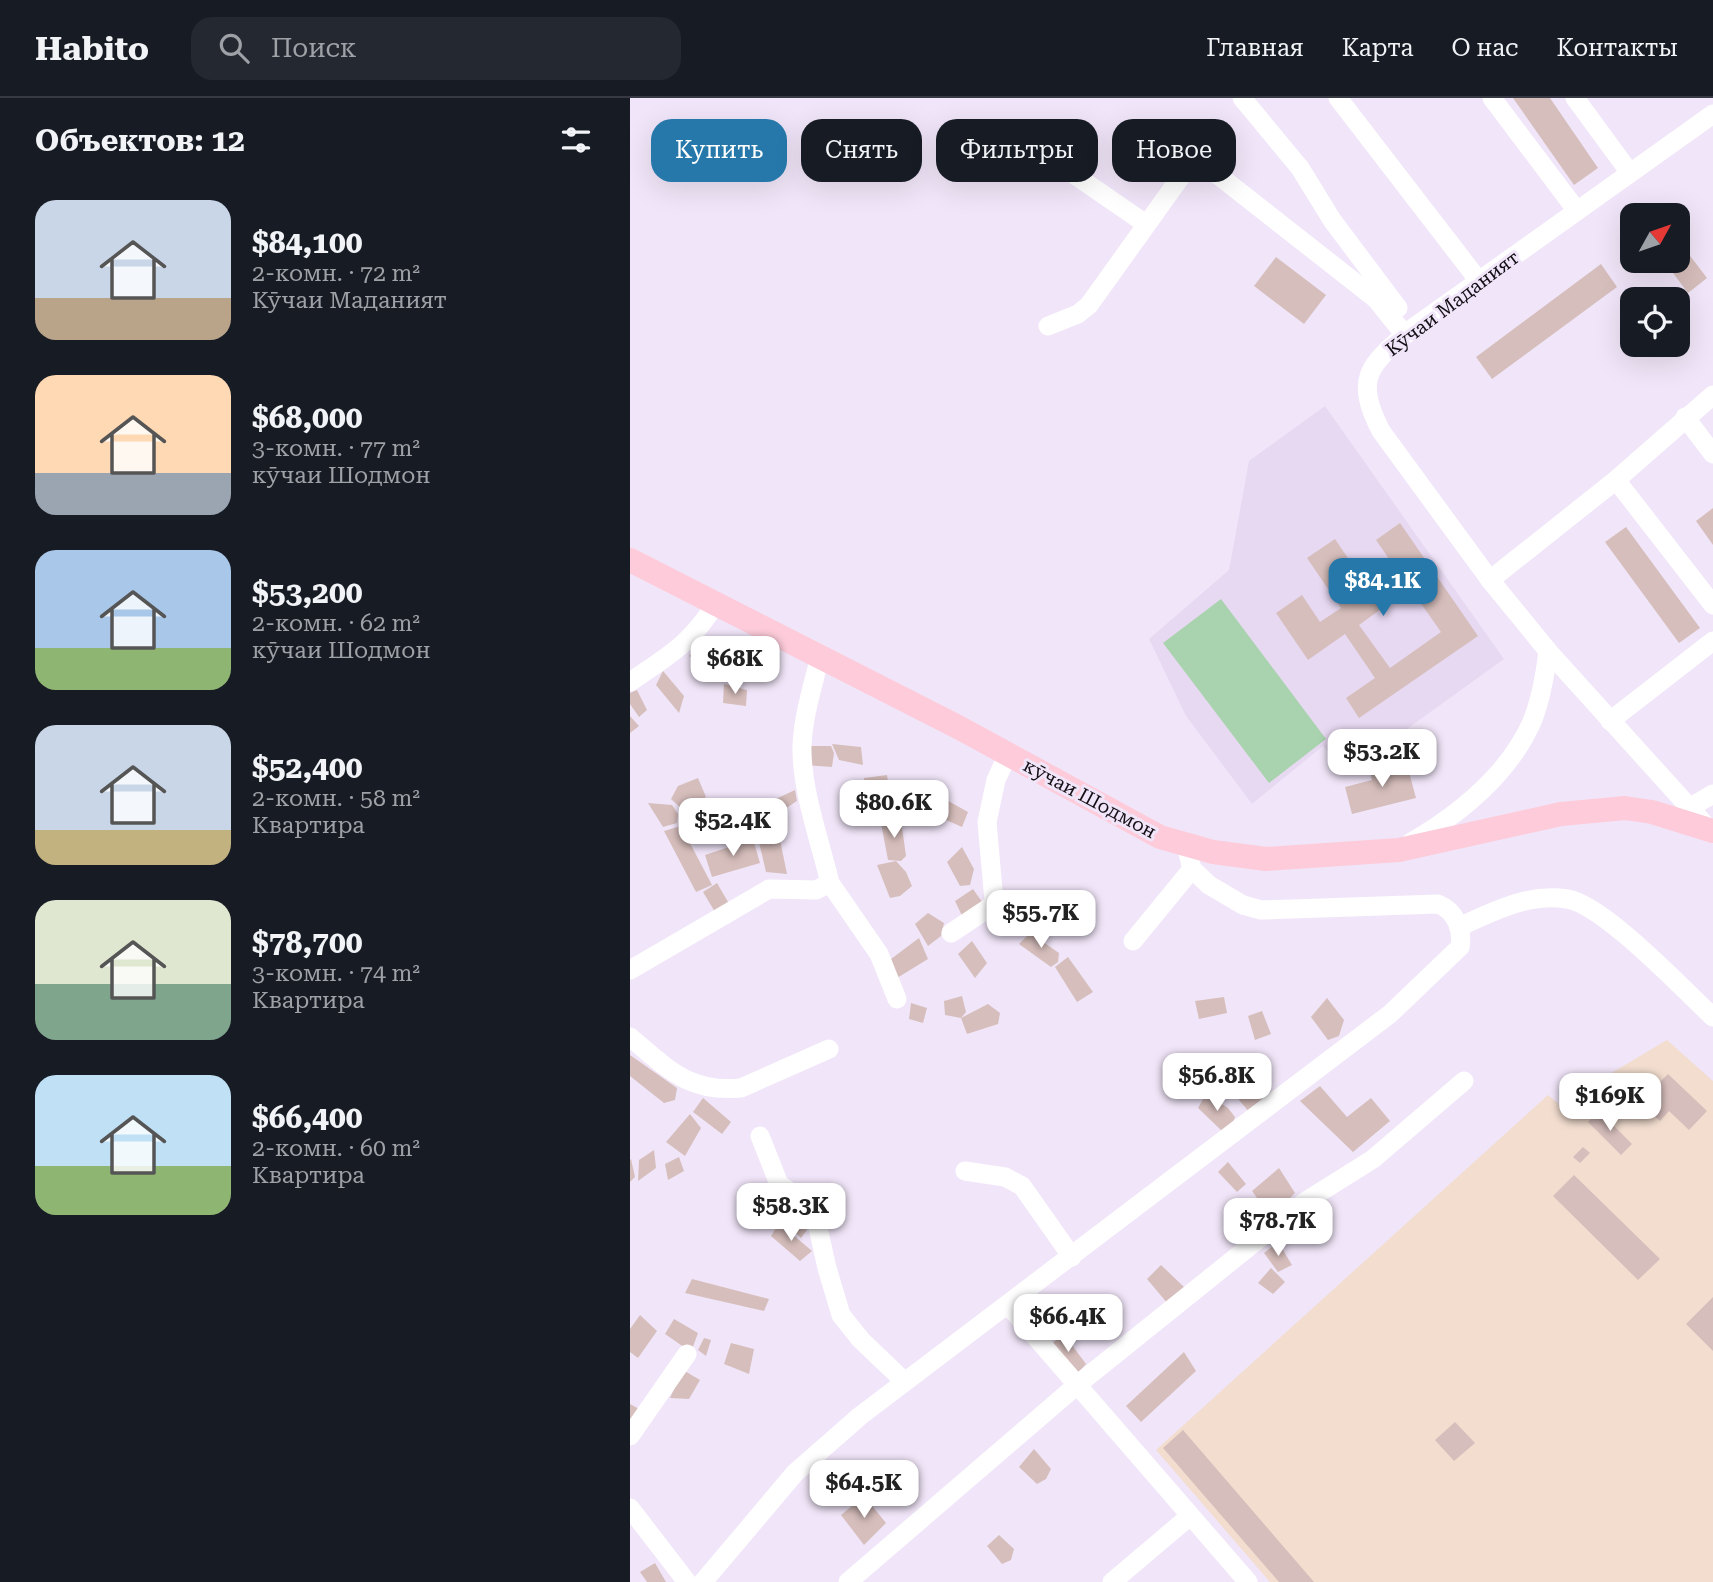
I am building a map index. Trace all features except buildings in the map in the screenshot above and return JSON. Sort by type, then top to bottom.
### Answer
[{"type":"main road","name":"кӯчаи Шодмон","points":[[630,560],[820,656],[1160,837],[1186,845],[1241,857],[1266,859],[1399,850],[1561,814],[1625,808],[1652,812],[1711,829]]},
{"type":"street","points":[[1242,98],[1300,168],[1332,220],[1409,331]]},
{"type":"street","points":[[1338,98],[1479,281]]},
{"type":"street","points":[[1492,98],[1577,211]]},
{"type":"street","points":[[1575,98],[1630,173]]},
{"type":"street","name":"Кӯчаи Маданият","points":[[1711,829],[1610,721],[1490,580],[1381,430],[1370,410],[1366,389],[1370,372],[1381,355],[1409,331],[1713,114]]},
{"type":"street","points":[[1048,326],[1078,314],[1089,305],[1190,164],[1204,164],[1376,299],[1409,331]]},
{"type":"street","points":[[1084,182],[1146,224]]},
{"type":"street","points":[[1490,580],[1616,480],[1713,395]]},
{"type":"street","points":[[1685,417],[1713,454]]},
{"type":"street","points":[[1616,480],[1713,605]]},
{"type":"street","points":[[630,682],[686,643],[716,603]]},
{"type":"street","points":[[1610,721],[1713,641]]},
{"type":"street","points":[[1399,850],[1470,802],[1509,760],[1530,727],[1548,651]]},
{"type":"street","points":[[820,656],[804,726],[802,749],[806,784],[830,883],[879,954],[897,999]]},
{"type":"street","points":[[951,933],[990,907],[994,901],[987,822],[996,780],[1007,754]]},
{"type":"street","points":[[1691,807],[1713,794]]},
{"type":"street","points":[[703,1582],[795,1474],[860,1416],[1390,1014],[1458,951],[1461,943],[1459,927],[1448,910],[1438,904],[1261,910],[1243,905],[1209,885],[1192,869],[1186,845]]},
{"type":"street","points":[[1133,941],[1192,869]]},
{"type":"street","points":[[630,970],[769,890],[816,890],[830,883]]},
{"type":"street","points":[[1459,927],[1514,903],[1551,898],[1582,903],[1628,937],[1713,1017]]},
{"type":"street","points":[[630,1037],[671,1072],[687,1081],[726,1089],[741,1088],[829,1049]]},
{"type":"street","points":[[848,1582],[1077,1385],[1307,1201],[1373,1159],[1464,1081]]},
{"type":"street","points":[[760,1136],[779,1184],[806,1203],[816,1219],[841,1315],[861,1340],[905,1382]]},
{"type":"street","points":[[965,1171],[1004,1177],[1022,1185],[1072,1257]]},
{"type":"street","points":[[1009,1305],[1248,1582]]},
{"type":"street","points":[[630,1436],[687,1354]]},
{"type":"street","points":[[630,1508],[687,1582]]},
{"type":"street","points":[[1111,1582],[1190,1516]]},
{"type":"shaded area","points":[[1325,406],[1504,659],[1346,773],[1323,746],[1252,804],[1186,716],[1149,639],[1229,570],[1249,461]]},
{"type":"shaded area","points":[[1667,1040],[1713,1081],[1713,1582],[1270,1582],[1156,1450],[1548,1095],[1559,1104]]},
{"type":"green space","points":[[1221,599],[1326,739],[1269,783],[1163,643]]}]
